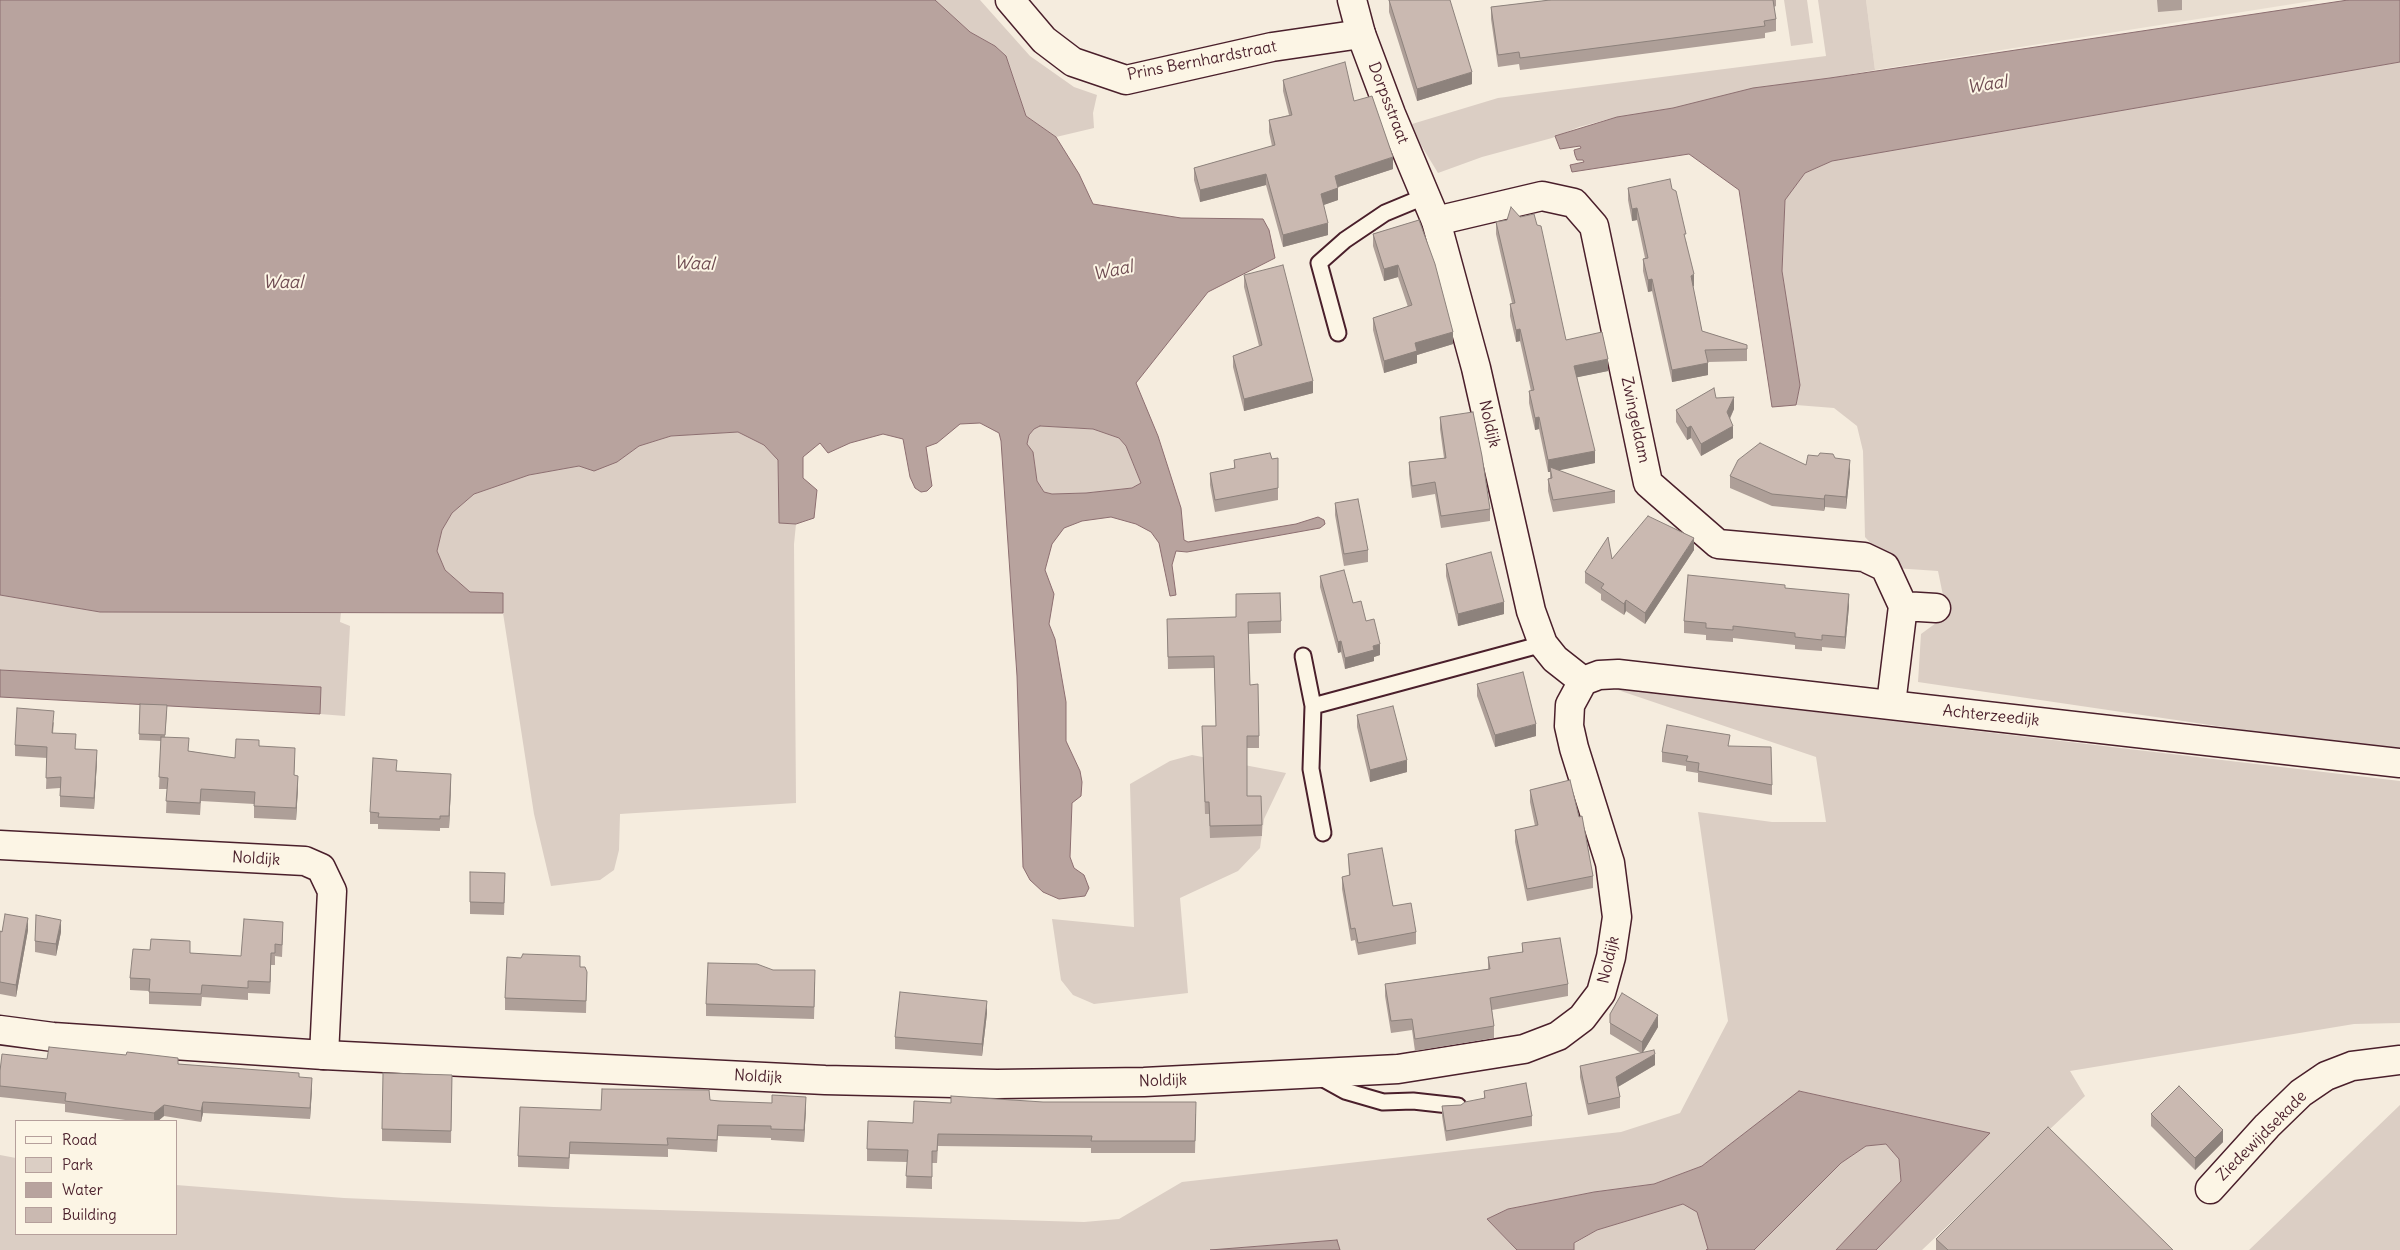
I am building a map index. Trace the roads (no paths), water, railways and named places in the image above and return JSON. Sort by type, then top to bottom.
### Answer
[{"type":"street","name":"Prins Bernhardstraat","points":[[1010,0],[1044,40],[1073,62],[1126,80],[1272,47],[1361,34]]},
{"type":"street","name":"Dorpsstraat","points":[[1352,0],[1361,34],[1391,114],[1428,202]]},
{"type":"street","name":"Zwingeldam","points":[[1428,202],[1542,196],[1574,203],[1594,226],[1648,483],[1718,544],[1864,557],[1885,567],[1903,606]]},
{"type":"street","name":"Noldijk","points":[[0,1030],[53,1037],[324,1055],[825,1080],[997,1084],[1144,1082],[1398,1069],[1454,1062],[1524,1049],[1558,1036],[1582,1018],[1601,993],[1612,957],[1617,917],[1610,863],[1574,748],[1569,726],[1570,705],[1583,681],[1555,659],[1543,644],[1531,611],[1476,368],[1428,202]]},
{"type":"street","points":[[1891,704],[1903,606],[1936,608]]},
{"type":"street","name":"Achterzeedijk","points":[[1583,681],[1599,675],[1618,674],[2400,763]]},
{"type":"street","name":"Noldijk","points":[[0,845],[305,861],[321,868],[332,891],[324,1055]]},
{"type":"street","name":"Ziedewijdsekade","points":[[2210,1188],[2288,1106],[2302,1093],[2326,1076],[2352,1066],[2400,1060]]},
{"type":"lane","points":[[1338,333],[1319,263],[1345,240],[1385,213],[1428,202]]},
{"type":"lane","points":[[1313,706],[1543,644]]},
{"type":"lane","points":[[1303,656],[1313,706],[1311,769],[1323,833]]},
{"type":"lane","points":[[1315,1074],[1345,1091],[1384,1102],[1413,1102],[1458,1106]]},
{"type":"water","name":"Waal","points":[[0,0],[935,0],[970,32],[995,46],[1006,56],[1026,116],[1056,137],[1079,174],[1093,204],[1181,218],[1263,219],[1269,230],[1275,258],[1208,292],[1136,383],[1158,436],[1181,508],[1184,540],[1188,542],[1296,524],[1318,517],[1324,520],[1325,524],[1320,528],[1187,552],[1176,551],[1172,565],[1176,595],[1170,596],[1159,543],[1151,532],[1136,524],[1111,517],[1082,521],[1064,528],[1052,544],[1045,570],[1054,594],[1049,624],[1055,639],[1066,702],[1066,741],[1080,771],[1082,782],[1081,796],[1072,803],[1070,857],[1074,868],[1084,875],[1089,888],[1085,896],[1059,899],[1043,892],[1030,880],[1023,867],[1017,676],[1001,441],[999,433],[980,423],[960,424],[937,443],[926,447],[932,486],[927,491],[921,492],[915,488],[910,477],[903,439],[883,434],[850,443],[828,453],[820,443],[803,457],[803,478],[817,490],[814,518],[796,524],[779,523],[778,460],[764,445],[738,432],[671,436],[639,446],[617,462],[594,471],[579,466],[529,475],[474,494],[452,513],[442,530],[437,551],[445,570],[470,592],[503,593],[503,613],[100,612],[0,595]],"holes":[[[1040,426],[1093,429],[1119,438],[1126,446],[1141,483],[1132,488],[1086,493],[1052,494],[1044,492],[1037,481],[1033,452],[1027,444],[1029,435]]]},
{"type":"water","points":[[2348,0],[2400,0],[2400,62],[1832,161],[1805,173],[1785,200],[1782,271],[1800,385],[1796,405],[1772,407],[1739,190],[1689,154],[1572,172],[1570,165],[1584,162],[1583,160],[1577,160],[1575,155],[1574,150],[1581,148],[1580,146],[1560,149],[1555,136],[1617,117],[1673,108],[1753,88]]},
{"type":"water","points":[[0,670],[321,687],[320,714],[0,697]]},
{"type":"water","points":[[1799,1091],[1990,1133],[1876,1250],[1836,1250],[1901,1181],[1899,1159],[1886,1144],[1866,1146],[1841,1163],[1754,1250],[1706,1250],[1708,1249],[1697,1212],[1683,1204],[1597,1230],[1574,1243],[1574,1250],[1517,1250],[1487,1219],[1508,1209],[1594,1192],[1654,1184],[1702,1166]]},
{"type":"water","points":[[1337,1240],[1340,1250],[1210,1250]]}]
